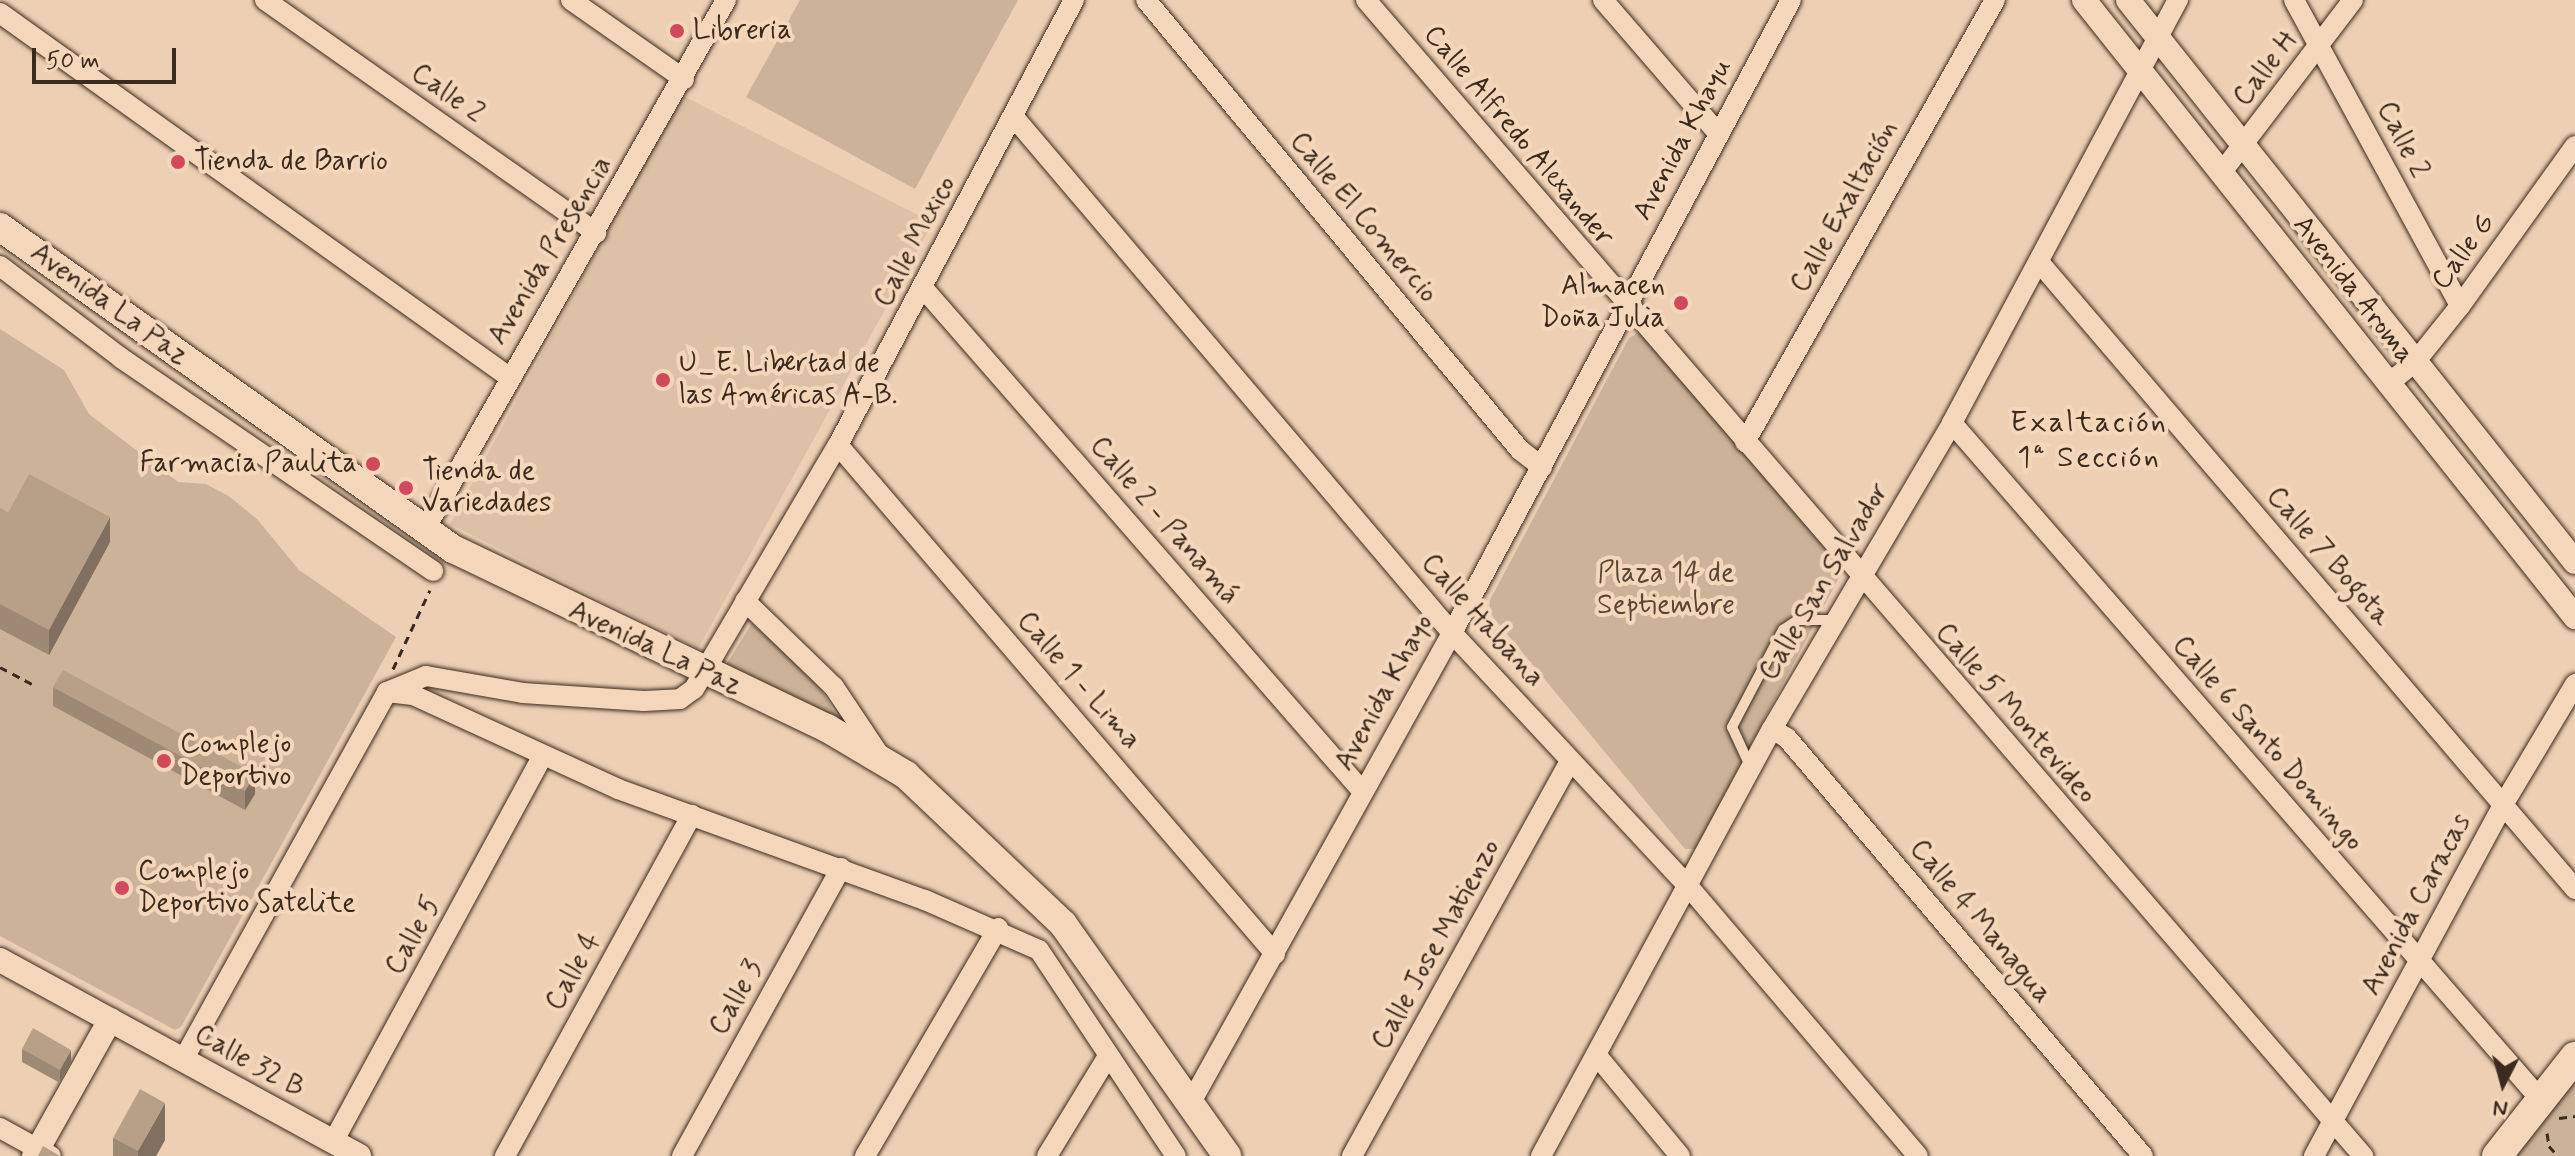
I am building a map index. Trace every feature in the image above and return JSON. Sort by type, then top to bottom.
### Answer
[{"type":"main road","name":"Avenida La Paz","points":[[0,227],[424,531],[558,603],[880,756],[971,832],[1063,924],[1227,1156]]},
{"type":"main road","points":[[2497,1156],[2548,1117],[2575,1057]]},
{"type":"street","name":"Calle 2","points":[[265,0],[596,233]]},
{"type":"street","points":[[571,0],[684,79]]},
{"type":"street","name":"Avenida Presencia","points":[[424,531],[509,377],[684,79],[726,0]]},
{"type":"street","name":"Calle Mexico","points":[[387,692],[426,676],[523,693],[680,699],[705,673],[838,445],[924,289],[1074,0]]},
{"type":"street","name":"Calle El Comercio","points":[[1146,0],[1520,450],[1542,467]]},
{"type":"street","name":"Calle Alfredo Alexander","points":[[1366,0],[1626,308]]},
{"type":"street","points":[[1603,0],[1718,133]]},
{"type":"street","name":"Avenida Khayu","points":[[1626,308],[1791,0]]},
{"type":"street","name":"Calle Exaltación","points":[[1745,442],[1995,0]]},
{"type":"street","name":"Avenida Aroma","points":[[2084,0],[2575,617]]},
{"type":"street","name":"Avenida Aroma","points":[[2128,0],[2575,562]]},
{"type":"street","name":"Calle San Salvador","points":[[1541,1156],[1599,1058],[1751,768],[1833,620],[1952,423],[2178,0]]},
{"type":"street","name":"Calle 2","points":[[2294,0],[2321,44],[2460,306]]},
{"type":"street","name":"Calle H","points":[[2222,172],[2353,0]]},
{"type":"street","points":[[0,13],[509,377]]},
{"type":"street","name":"Calle Habana","points":[[1013,116],[1452,633],[1689,887],[1918,1156]]},
{"type":"street","name":"Calle G","points":[[2389,383],[2416,361],[2460,306],[2575,146]]},
{"type":"street","name":"Calle 7 Bogota","points":[[2039,262],[2575,889]]},
{"type":"street","points":[[0,266],[121,358],[434,575]]},
{"type":"street","name":"Calle 2 - Panamá","points":[[924,289],[1362,791]]},
{"type":"street","name":"Avenida Khayo","points":[[1190,1104],[1452,633],[1626,308]]},
{"type":"street","name":"Calle 5 Montevideo","points":[[1626,308],[2363,1156]]},
{"type":"street","name":"Calle 6 Santo Domingo","points":[[1952,423],[2548,1117]]},
{"type":"street","name":"Calle 1 - Lima","points":[[838,445],[1275,954]]},
{"type":"street","points":[[745,601],[834,687],[880,756]]},
{"type":"street","name":"Avenida Caracas","points":[[2314,1156],[2503,805],[2575,684]]},
{"type":"street","points":[[183,1060],[387,692],[413,695],[542,757],[998,928],[1039,950],[1176,1156]]},
{"type":"street","name":"Calle 4 Managua","points":[[1772,729],[1787,738],[2143,1156]]},
{"type":"street","name":"Calle 5","points":[[333,1142],[542,757]]},
{"type":"street","name":"Calle Jose Matienzo","points":[[1352,1156],[1570,761]]},
{"type":"street","name":"Calle 4","points":[[505,1156],[692,815]]},
{"type":"street","name":"Calle 3","points":[[682,1156],[841,868]]},
{"type":"street","points":[[865,1156],[998,928]]},
{"type":"street","name":"Calle 32 B","points":[[0,960],[359,1156]]},
{"type":"street","points":[[0,1128],[41,1154],[110,1020]]},
{"type":"street","points":[[1047,1156],[1108,1056]]},
{"type":"street","points":[[1599,1058],[1680,1156]]},
{"type":"lane","points":[[1751,768],[1732,727],[1783,630],[1798,620],[1833,620]]},
{"type":"path","points":[[396,657],[434,575]]},
{"type":"path","points":[[0,667],[32,684]]},
{"type":"path","points":[[2558,1156],[2552,1151],[2548,1117],[2575,1116]]},
{"type":"path","points":[[2547,1156],[2552,1151]]},
{"type":"shaded area","points":[[681,95],[928,220],[930,228],[698,649],[450,524]]},
{"type":"green space","points":[[800,0],[1018,0],[915,189],[746,97]]},
{"type":"green space","name":"Complejo Deportivo","points":[[0,329],[64,370],[89,414],[178,482],[206,484],[230,497],[257,519],[299,570],[396,637],[181,1027],[175,1030],[0,936]]},
{"type":"green space","name":"Plaza 14 de Septiembre","points":[[1641,331],[1844,568],[1696,849],[1685,849],[1489,612],[1490,600],[1629,338]]},
{"type":"green space","points":[[752,623],[817,682],[840,723],[726,665]]},
{"type":"green space","points":[[2575,1073],[2575,1156],[2509,1156]]},
{"type":"building","points":[[29,474],[110,517],[49,630],[0,604],[0,508],[8,513]]},
{"type":"building","points":[[63,670],[255,774],[245,791],[53,687]]},
{"type":"building","points":[[33,1028],[71,1050],[60,1070],[22,1049]]},
{"type":"building","points":[[140,1089],[165,1103],[138,1151],[113,1138]]},
{"type":"building","points":[[43,1146],[60,1156],[38,1156]]},
{"type":"place","name":"Libreria","points":[[677,31]]},
{"type":"place","name":"Tienda de Barrio","points":[[178,162]]},
{"type":"place","name":"Almacen Doña Julia","points":[[1681,303]]},
{"type":"place","name":"U_E. Libertad de las Américas A-B.","points":[[663,380]]},
{"type":"place","name":"Farmacia Paulita","points":[[373,464]]},
{"type":"place","name":"Tienda de Variedades","points":[[406,488]]},
{"type":"place","name":"Complejo Deportivo","points":[[164,761]]},
{"type":"place","name":"Complejo Deportivo Satelite","points":[[122,888]]},
{"type":"district","name":"Exaltación 1ª Sección","points":[[2089,440]]}]
